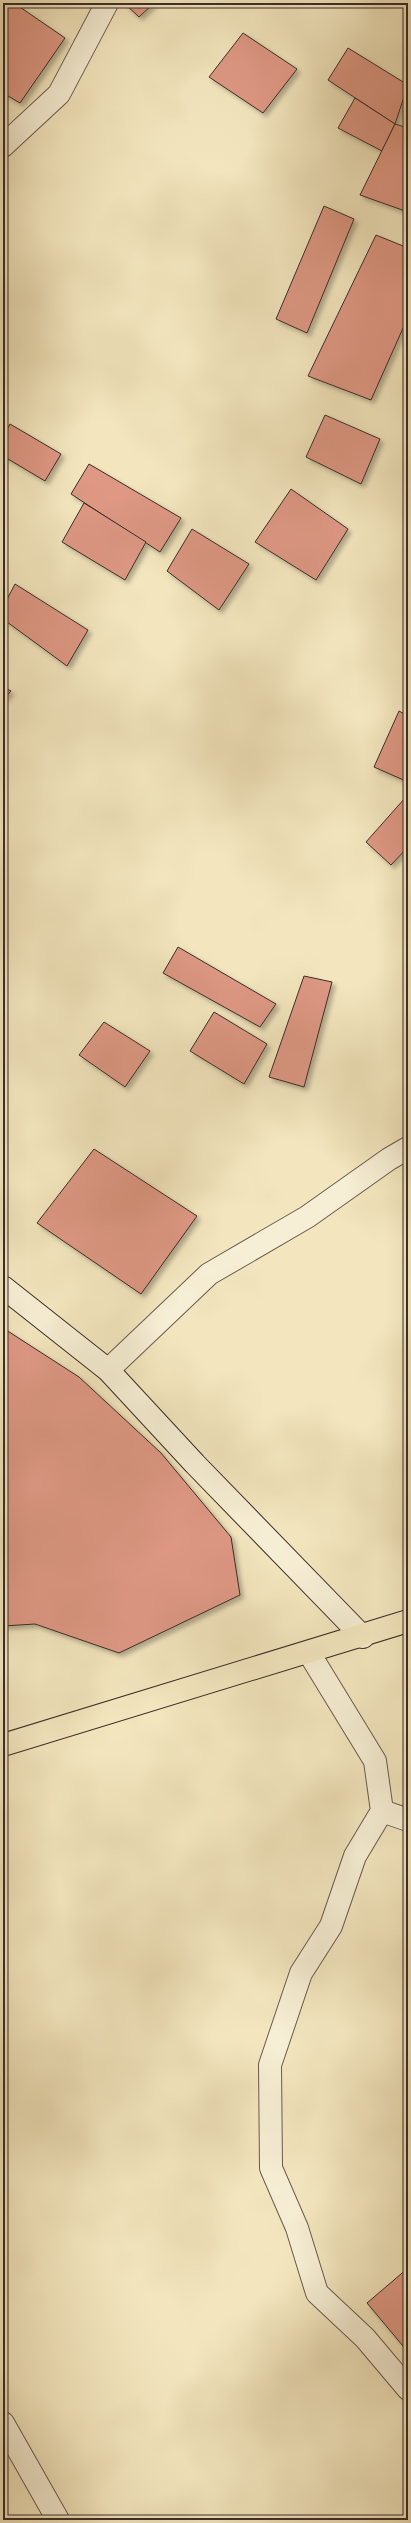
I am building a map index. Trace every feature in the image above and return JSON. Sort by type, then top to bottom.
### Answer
[{"type":"main road","points":[[3,1745],[363,1637],[408,1621]]},
{"type":"street","points":[[3,146],[59,94],[107,3]]},
{"type":"street","points":[[108,1370],[209,1274],[307,1218],[389,1159],[408,1148]]},
{"type":"street","points":[[3,1286],[108,1370],[195,1464],[363,1637]]},
{"type":"street","points":[[309,1653],[375,1761],[382,1811],[355,1856],[331,1926],[301,1973],[270,2065],[272,2168],[297,2228],[318,2293],[365,2338],[408,2389]]},
{"type":"street","points":[[382,1811],[408,1820]]},
{"type":"street","points":[[3,2423],[58,2520]]},
{"type":"building","points":[[3,3],[14,3],[65,38],[20,103],[3,93]]},
{"type":"building","points":[[124,3],[154,3],[139,17]]},
{"type":"building","points":[[243,33],[297,69],[263,113],[209,77]]},
{"type":"building","points":[[348,48],[408,85],[395,124],[328,80]]},
{"type":"building","points":[[355,98],[395,124],[382,151],[338,128]]},
{"type":"building","points":[[395,124],[408,128],[408,212],[360,195]]},
{"type":"building","points":[[324,206],[354,219],[307,333],[276,319]]},
{"type":"building","points":[[376,235],[408,248],[408,317],[371,400],[308,376]]},
{"type":"building","points":[[325,415],[380,439],[361,484],[306,457]]},
{"type":"building","points":[[10,424],[61,454],[45,481],[3,456],[3,437]]},
{"type":"building","points":[[89,464],[181,518],[160,552],[71,494]]},
{"type":"building","points":[[291,489],[348,529],[316,580],[255,542]]},
{"type":"building","points":[[84,503],[146,542],[125,580],[62,542]]},
{"type":"building","points":[[192,529],[249,564],[219,610],[167,571]]},
{"type":"building","points":[[15,584],[88,630],[67,666],[3,619],[3,607]]},
{"type":"building","points":[[3,687],[11,691],[3,700]]},
{"type":"building","points":[[399,711],[408,716],[408,782],[374,767]]},
{"type":"building","points":[[405,798],[408,800],[408,847],[391,865],[366,842]]},
{"type":"building","points":[[178,947],[276,1004],[260,1027],[163,973]]},
{"type":"building","points":[[304,976],[332,982],[304,1087],[269,1077]]},
{"type":"building","points":[[214,1012],[267,1044],[244,1084],[190,1051]]},
{"type":"building","points":[[104,1022],[150,1051],[125,1087],[79,1055]]},
{"type":"building","points":[[94,1149],[197,1216],[141,1294],[37,1223]]},
{"type":"building","points":[[3,1328],[79,1377],[161,1453],[231,1537],[240,1595],[119,1653],[35,1624],[3,1626]]},
{"type":"building","points":[[408,2268],[408,2352],[367,2303]]}]
